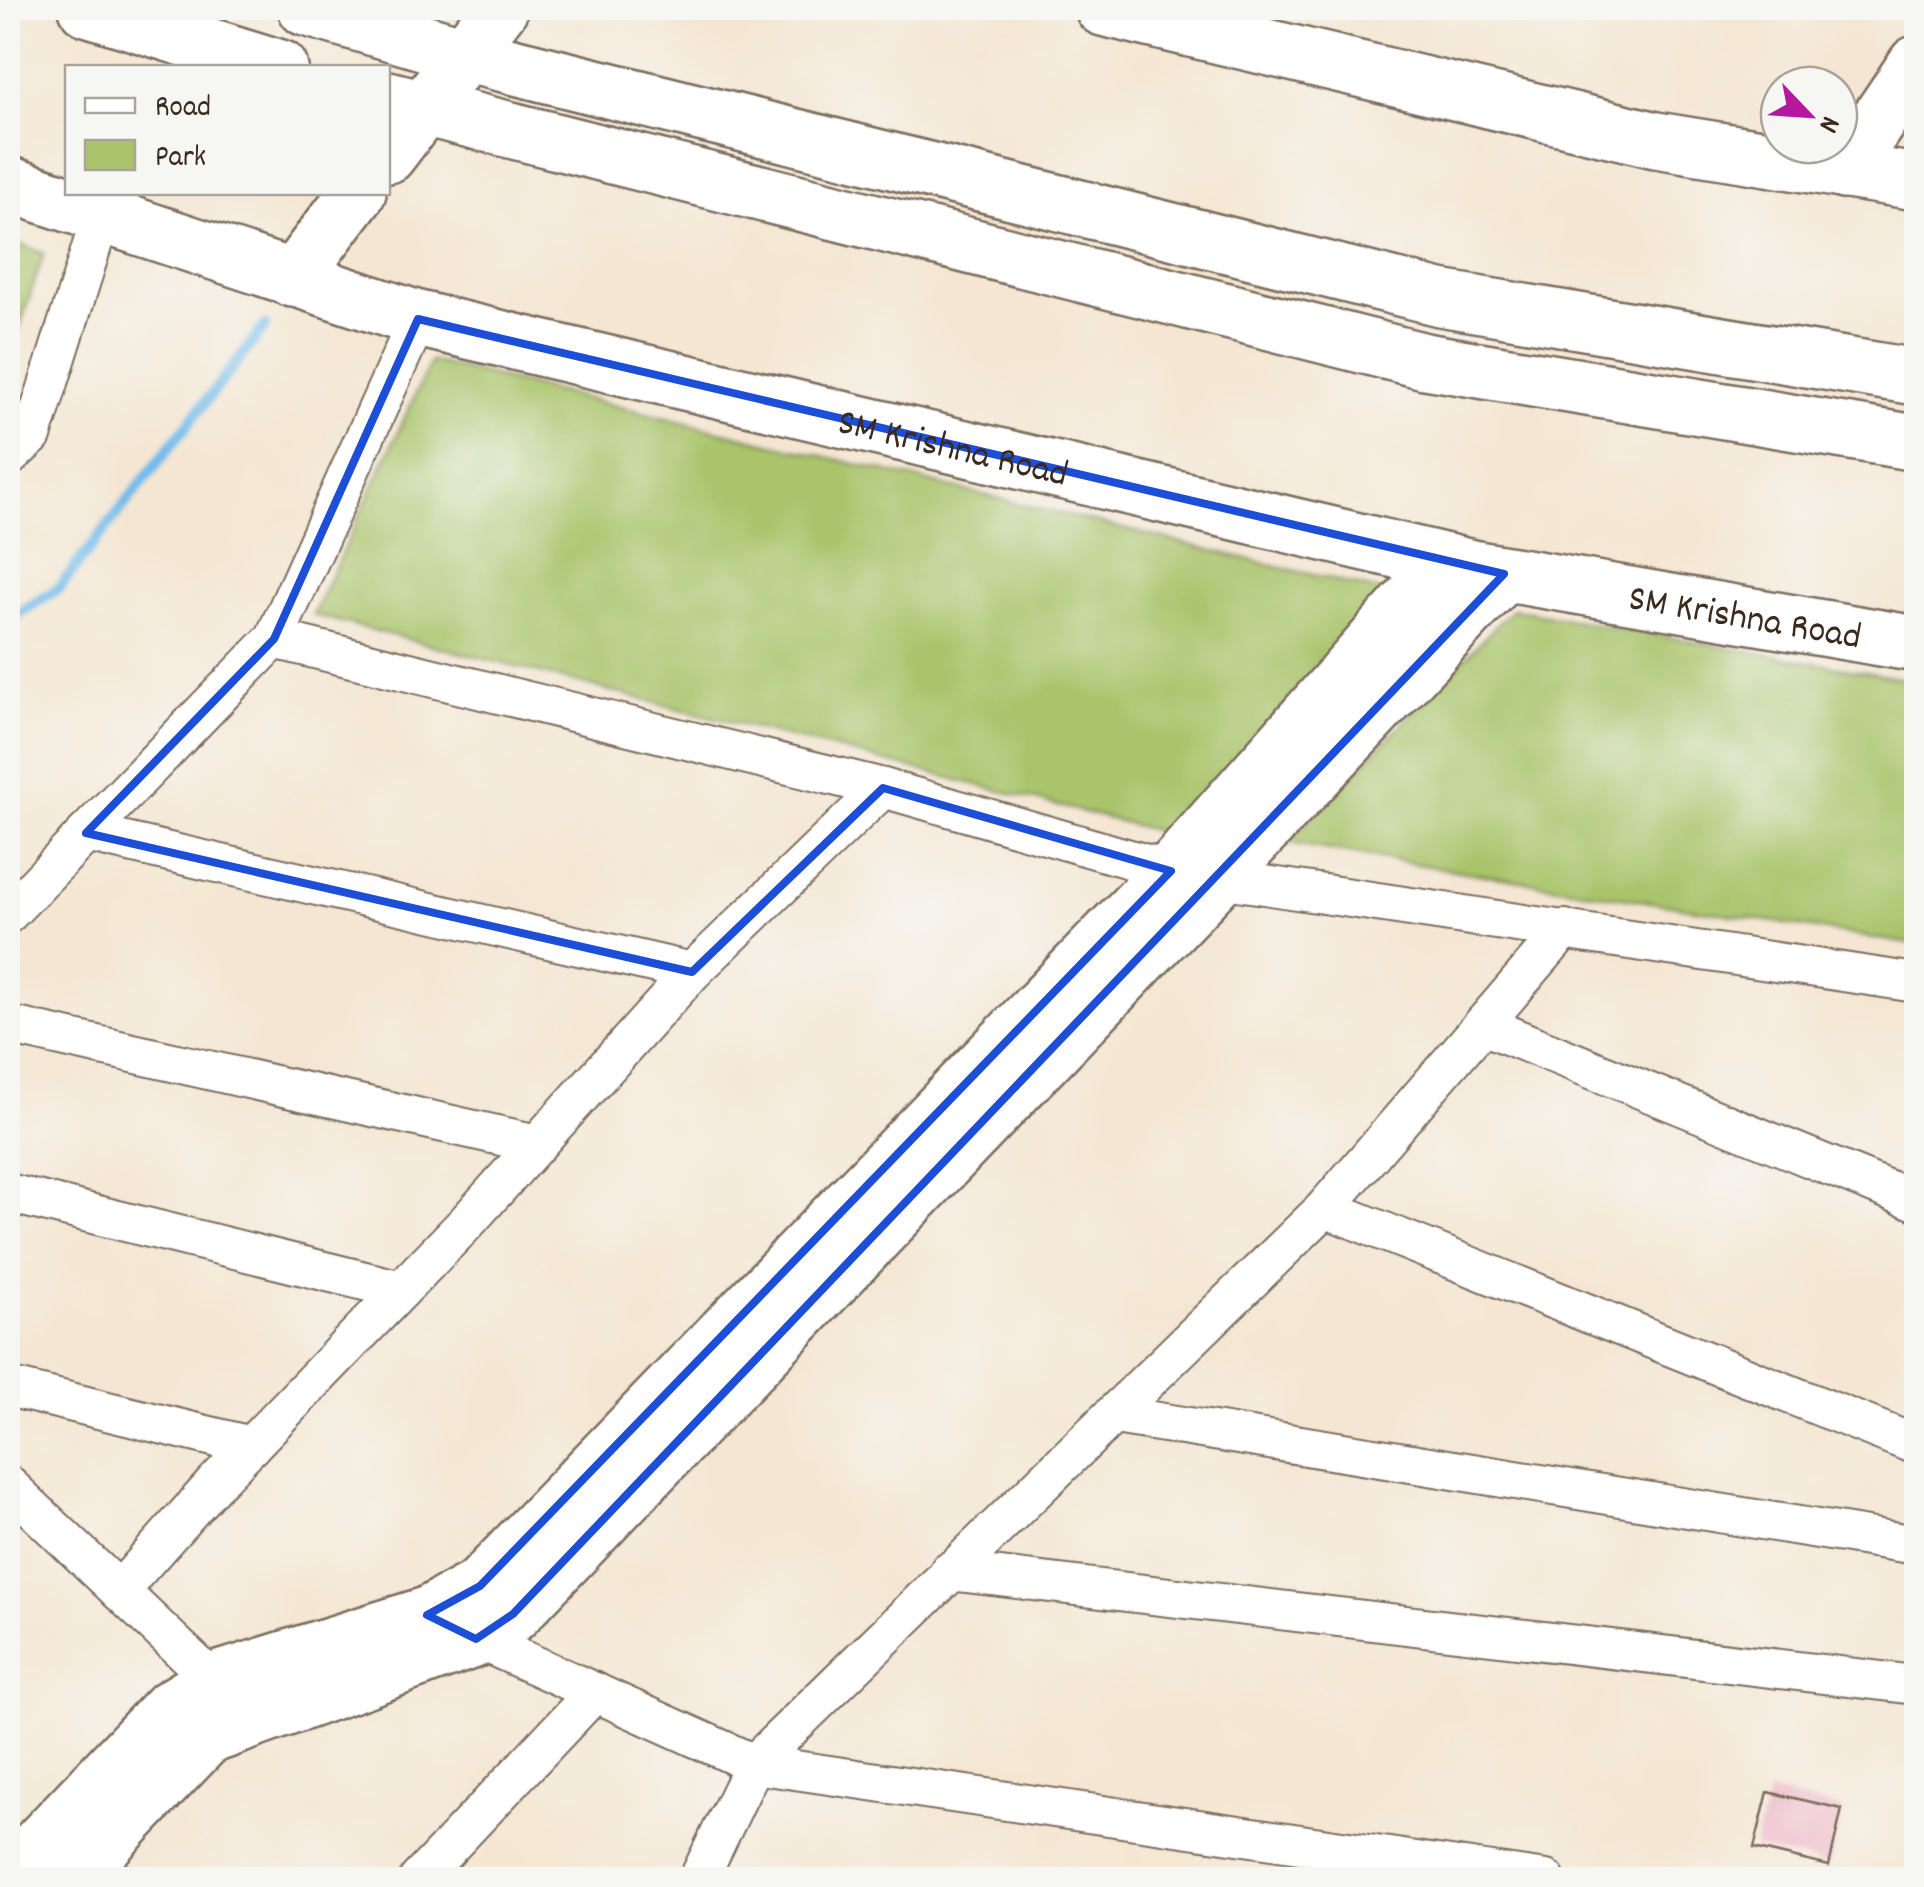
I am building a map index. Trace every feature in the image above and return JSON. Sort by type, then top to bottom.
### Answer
[{"type":"main road","points":[[87,8],[270,65]]},
{"type":"main road","points":[[306,8],[464,54],[1440,298],[1916,377]]},
{"type":"main road","points":[[390,148],[405,104],[464,54],[500,8]]},
{"type":"main road","points":[[1103,8],[1656,140],[1916,182]]},
{"type":"main road","points":[[1844,171],[1916,64]]},
{"type":"main road","points":[[405,104],[1425,361],[1916,443]]},
{"type":"main road","name":"SM Krishna Road","points":[[8,184],[418,319],[1445,562],[1916,644]]},
{"type":"main road","points":[[292,279],[356,195]]},
{"type":"main road","points":[[70,1880],[207,1738],[476,1639],[514,1614],[1194,874],[1445,562]]},
{"type":"main road","points":[[8,1877],[168,1710],[214,1681],[427,1615],[480,1586],[1194,874],[1504,574]]},
{"type":"street","points":[[8,458],[32,436],[102,214]]},
{"type":"street","points":[[8,914],[274,639],[418,319]]},
{"type":"street","points":[[274,639],[883,788],[1194,874],[1916,983]]},
{"type":"street","points":[[119,1591],[251,1446],[402,1290],[692,972],[883,788]]},
{"type":"street","points":[[86,833],[692,972]]},
{"type":"street","points":[[698,1880],[754,1764],[1325,1208],[1565,929]]},
{"type":"street","points":[[8,1025],[537,1144]]},
{"type":"street","points":[[1482,1025],[1916,1200]]},
{"type":"street","points":[[8,1193],[402,1290]]},
{"type":"street","points":[[1325,1208],[1916,1445]]},
{"type":"street","points":[[8,1388],[251,1446]]},
{"type":"street","points":[[1114,1415],[1916,1545]]},
{"type":"street","points":[[8,1485],[214,1681]]},
{"type":"street","points":[[950,1571],[1916,1685]]},
{"type":"street","points":[[427,1615],[754,1764],[1546,1880]]},
{"type":"street","points":[[418,1880],[595,1692]]},
{"type":"highlighted area","points":[[418,319],[1504,574],[513,1614],[476,1639],[427,1615],[480,1586],[1171,871],[883,788],[692,972],[86,833],[274,639]]},
{"type":"green space","points":[[8,241],[44,253],[8,363]]},
{"type":"green space","points":[[431,361],[1387,593],[1169,834],[313,615]]},
{"type":"green space","points":[[1512,609],[1916,681],[1916,945],[1287,843]]},
{"type":"building","points":[[1768,1792],[1842,1809],[1829,1866],[1754,1848]]},
{"type":"waterway","points":[[8,620],[59,588],[265,326]]}]
